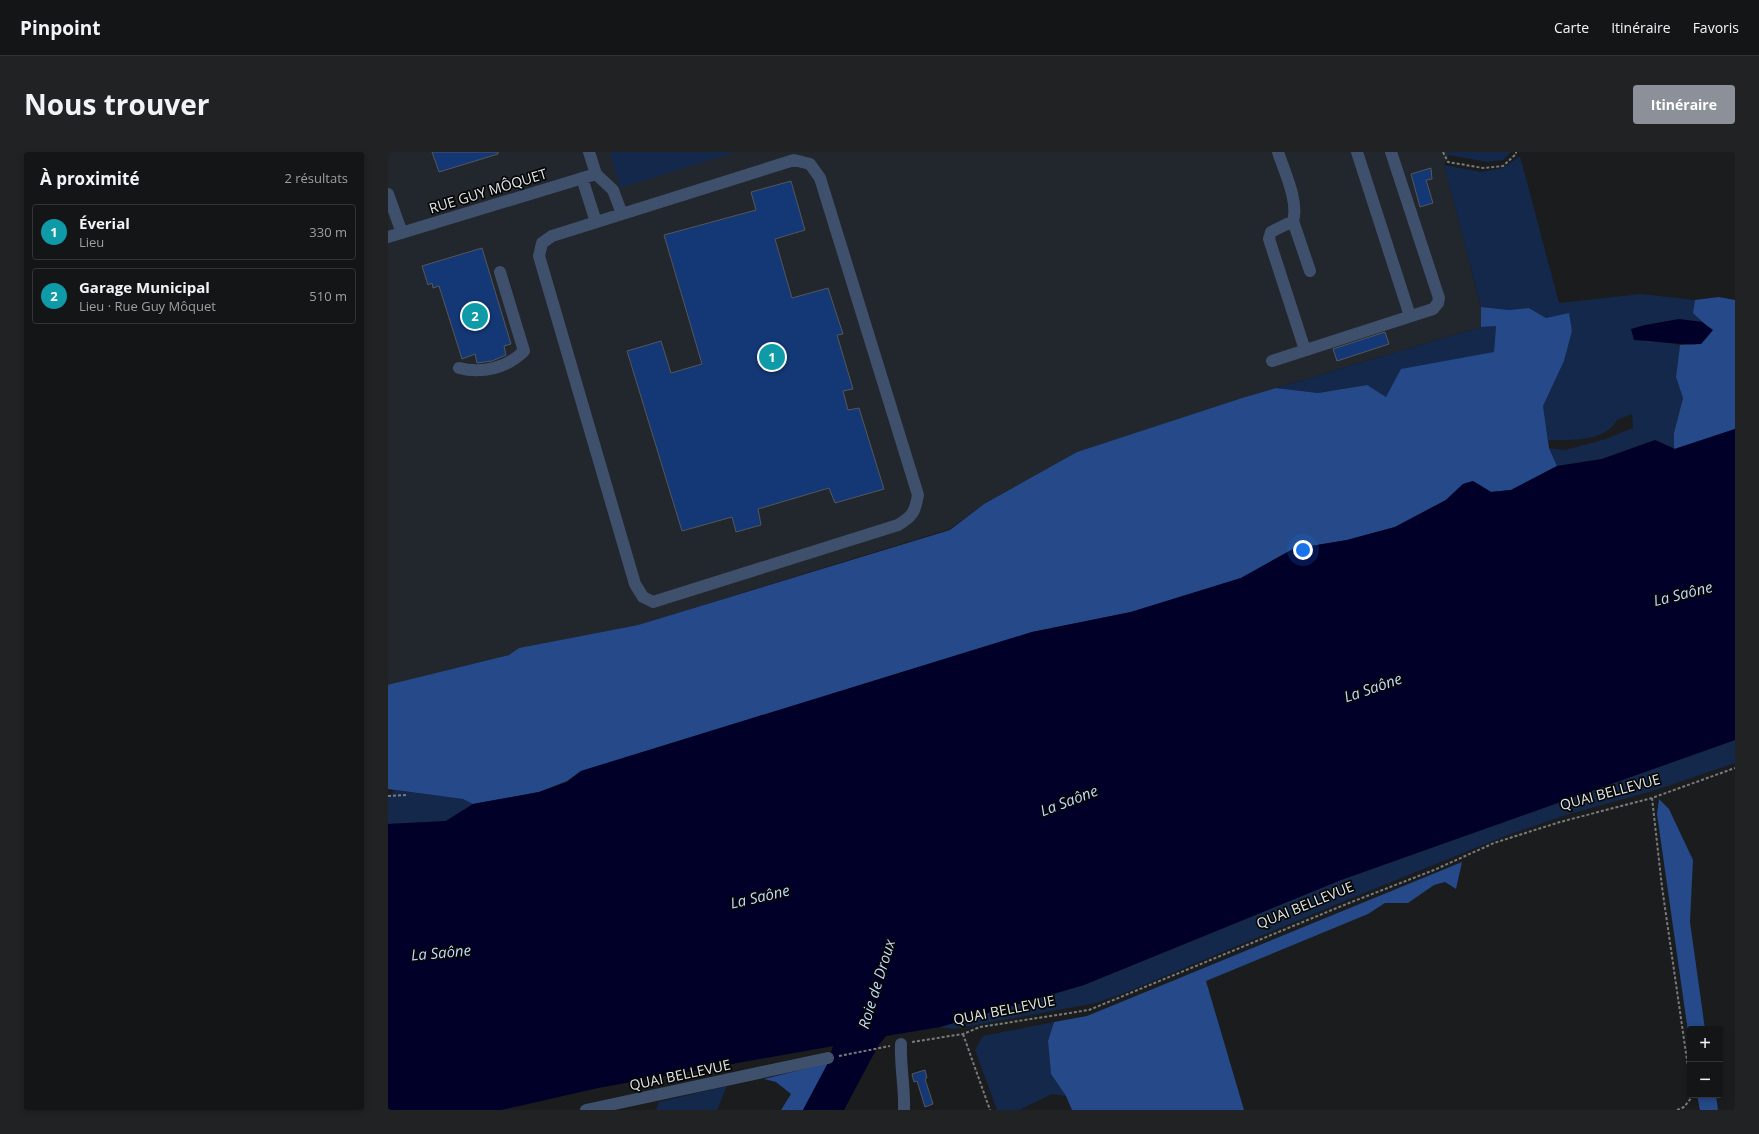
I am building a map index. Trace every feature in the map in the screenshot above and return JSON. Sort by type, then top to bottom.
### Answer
[{"type":"street","points":[[589,152],[596,174],[614,190],[622,214]]},
{"type":"street","points":[[1278,152],[1295,205],[1293,221],[1310,271]]},
{"type":"street","points":[[1357,152],[1410,316]]},
{"type":"street","points":[[1272,361],[1433,308],[1438,303],[1439,298],[1391,152]]},
{"type":"street","points":[[794,160],[810,164],[820,178],[918,495],[916,509],[909,518],[898,525],[653,602],[643,597],[635,584],[539,256],[542,243],[552,236],[596,222],[794,160]]},
{"type":"street","name":"RUE GUY MÔQUET","points":[[388,238],[596,174]]},
{"type":"street","points":[[582,178],[596,222]]},
{"type":"street","points":[[388,194],[402,233]]},
{"type":"street","points":[[1293,221],[1272,232],[1269,239],[1305,350]]},
{"type":"street","points":[[459,368],[479,371],[489,370],[510,363],[524,351],[500,272]]},
{"type":"street","points":[[901,1044],[900,1060],[904,1110]]},
{"type":"street","name":"QUAI BELLEVUE","points":[[586,1110],[828,1058]]},
{"type":"path","points":[[1443,152],[1448,162],[1483,168],[1503,166],[1516,154],[1516,152]]},
{"type":"path","name":"QUAI BELLEVUE","points":[[828,1058],[882,1047],[963,1034],[980,1027],[1089,1010],[1349,903],[1434,870],[1494,843],[1560,822],[1652,798],[1735,768]]},
{"type":"path","points":[[388,796],[407,795]]},
{"type":"path","points":[[1652,798],[1662,887],[1687,1062]]},
{"type":"path","points":[[963,1034],[990,1110]]},
{"type":"path","points":[[1677,1110],[1684,1107],[1691,1098]]},
{"type":"shaded area","points":[[388,152],[1448,152],[1449,155],[1444,165],[1481,307],[1481,327],[1242,398],[1077,452],[984,504],[950,529],[638,625],[520,648],[509,655],[388,685]]},
{"type":"shaded area","points":[[610,152],[736,152],[620,188]]},
{"type":"shaded area","points":[[1448,152],[1511,152],[1503,160],[1487,162],[1449,155]]},
{"type":"shaded area","points":[[1520,156],[1559,303],[1641,294],[1695,300],[1694,313],[1702,322],[1679,319],[1634,340],[1656,341],[1680,345],[1676,377],[1683,398],[1674,433],[1674,449],[1655,440],[1602,459],[1557,466],[1549,448],[1565,450],[1606,439],[1633,428],[1632,414],[1617,420],[1611,427],[1596,436],[1566,440],[1548,440],[1543,406],[1564,361],[1572,331],[1569,314],[1546,318],[1529,308],[1509,310],[1481,307],[1444,165],[1481,172],[1503,168]]},
{"type":"shaded area","points":[[1719,297],[1735,300],[1735,429],[1674,449],[1674,433],[1683,398],[1676,377],[1680,345],[1701,344],[1712,331],[1693,313],[1695,300]]},
{"type":"shaded area","points":[[1481,307],[1509,310],[1529,308],[1546,318],[1569,313],[1572,331],[1564,361],[1543,406],[1549,448],[1557,466],[1511,490],[1491,492],[1473,481],[1463,484],[1446,500],[1395,527],[1347,540],[1293,549],[1241,578],[1131,612],[1032,632],[581,771],[567,781],[539,792],[473,804],[463,799],[388,789],[388,685],[509,655],[519,648],[638,625],[950,530],[984,504],[1077,452],[1276,388],[1318,393],[1367,385],[1386,397],[1401,369],[1494,352],[1496,326],[1481,327]]},
{"type":"shaded area","points":[[1496,326],[1494,352],[1473,357],[1386,397],[1366,385],[1318,393],[1276,388],[1481,327]]},
{"type":"shaded area","points":[[1735,740],[1735,763],[1656,790],[1566,815],[1505,836],[1127,992],[1096,1003],[954,1029],[940,1027],[1084,985],[1341,880]]},
{"type":"shaded area","points":[[395,790],[463,799],[473,804],[446,821],[388,824],[388,798]]},
{"type":"shaded area","points":[[1659,799],[1669,809],[1693,860],[1690,922],[1705,1026],[1687,1026],[1657,814]]},
{"type":"shaded area","points":[[1462,862],[1456,889],[1445,882],[1434,885],[1408,903],[1385,903],[1368,914],[1206,981],[1244,1110],[1072,1110],[1066,1096],[1051,1074],[1048,1041],[1054,1022],[1087,1016]]},
{"type":"shaded area","points":[[1054,1022],[1048,1041],[1051,1074],[1066,1096],[1052,1094],[1019,1110],[997,1110],[975,1050],[983,1036]]},
{"type":"shaded area","points":[[828,1063],[803,1110],[781,1110],[791,1094],[776,1082],[764,1079]]},
{"type":"shaded area","points":[[727,1086],[717,1110],[656,1110],[659,1102]]},
{"type":"shaded area","points":[[1698,1098],[1716,1098],[1718,1110],[1700,1110]]},
{"type":"water","points":[[1679,319],[1702,322],[1713,330],[1701,344],[1634,340],[1631,329]]},
{"type":"water","points":[[1735,429],[1735,740],[1341,880],[1084,985],[940,1027],[886,1036],[878,1046],[844,1110],[803,1110],[828,1063],[833,1046],[598,1088],[501,1110],[388,1110],[388,824],[446,821],[473,804],[539,792],[567,782],[581,771],[1032,632],[1131,612],[1241,578],[1293,549],[1347,540],[1395,527],[1446,500],[1463,484],[1473,481],[1491,492],[1511,490],[1557,466],[1602,459],[1655,440],[1675,449]]},
{"type":"building","points":[[432,152],[498,152],[498,154],[439,172]]},
{"type":"building","points":[[1431,168],[1432,179],[1426,180],[1433,203],[1420,207],[1411,174]]},
{"type":"building","points":[[791,181],[805,230],[775,239],[792,298],[828,288],[843,334],[837,335],[853,389],[843,391],[848,410],[859,408],[884,489],[835,503],[829,488],[758,509],[761,525],[736,532],[732,517],[682,531],[627,351],[661,341],[671,373],[702,364],[664,235],[756,210],[751,192]]},
{"type":"building","points":[[482,248],[511,344],[504,346],[506,355],[492,361],[477,363],[475,354],[462,359],[439,286],[433,288],[432,283],[428,285],[422,266]]},
{"type":"building","points":[[1385,332],[1389,344],[1337,361],[1333,349]]},
{"type":"building","points":[[925,1070],[927,1078],[925,1079],[933,1104],[925,1107],[917,1081],[914,1082],[912,1074]]},
{"type":"place","name":"Garage Municipal","points":[[475,316]]},
{"type":"place","name":"Éverial","points":[[772,357]]},
{"type":"water label","name":"La Saône","points":[[1683,594]]},
{"type":"water label","name":"La Saône","points":[[1373,688]]},
{"type":"water label","name":"La Saône","points":[[1069,801]]},
{"type":"water label","name":"La Saône","points":[[760,897]]},
{"type":"water label","name":"La Saône","points":[[441,953]]},
{"type":"water label","name":"Roie de Droux","points":[[877,984]]}]
